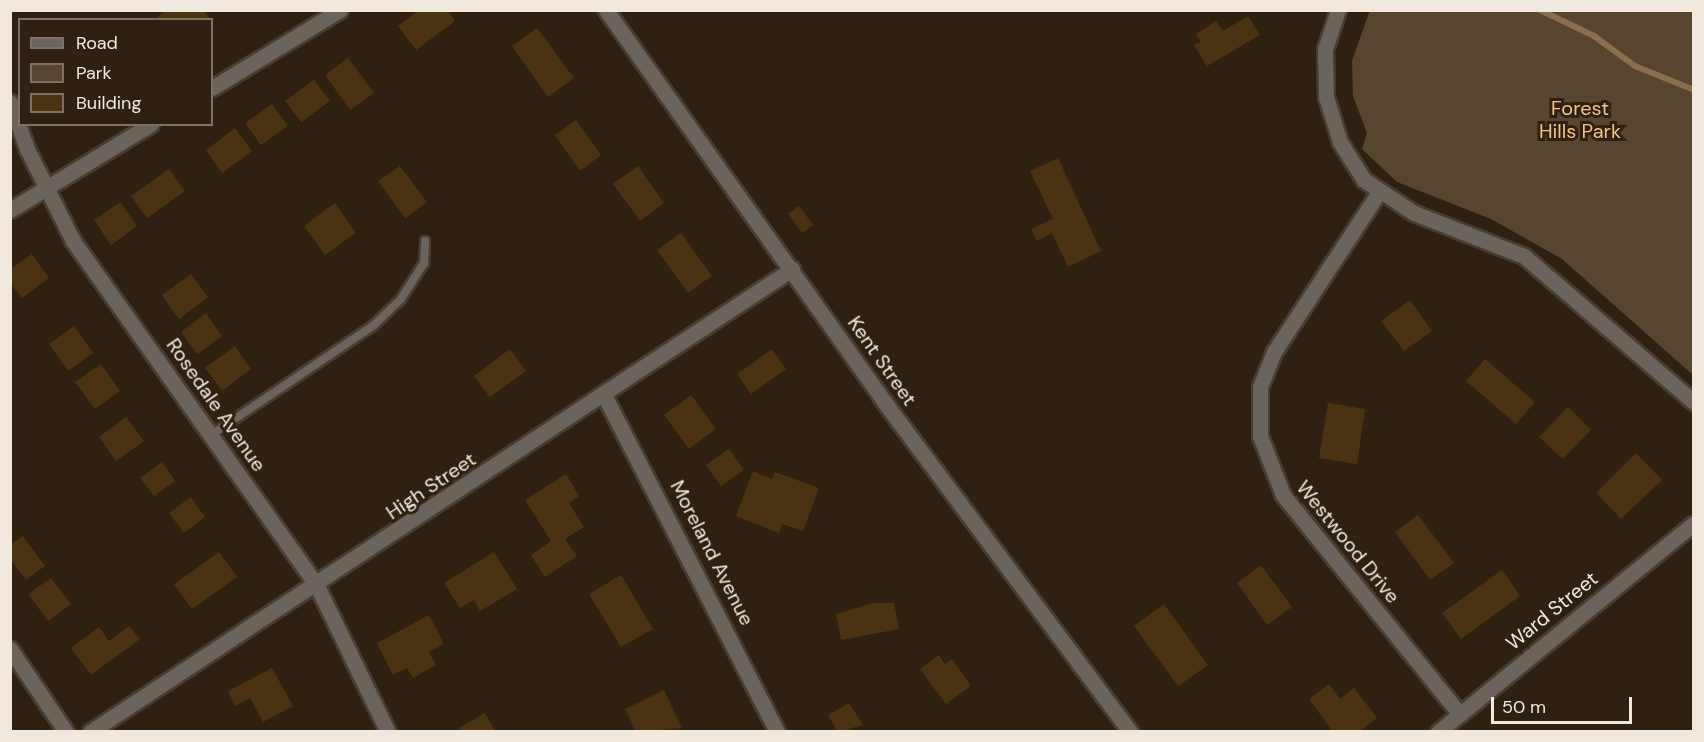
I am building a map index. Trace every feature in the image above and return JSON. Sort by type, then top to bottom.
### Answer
[{"type":"street","points":[[213,87],[340,10]]},
{"type":"street","name":"Kent Street","points":[[606,10],[1130,732]]},
{"type":"street","points":[[1338,10],[1325,49],[1326,97],[1340,142],[1364,180],[1414,213],[1524,256],[1694,402]]},
{"type":"street","name":"Rosedale Avenue","points":[[10,102],[18,121]]},
{"type":"street","name":"Rosedale Avenue","points":[[20,126],[47,188],[74,241],[317,586],[388,732]]},
{"type":"street","points":[[10,210],[149,126]]},
{"type":"street","name":"Westwood Drive","points":[[1379,192],[1274,352],[1260,387],[1260,436],[1283,495],[1460,714]]},
{"type":"street","name":"High Street","points":[[90,732],[317,586],[792,269]]},
{"type":"street","name":"Moreland Avenue","points":[[604,395],[777,732]]},
{"type":"street","name":"Ward Street","points":[[1438,732],[1694,523]]},
{"type":"street","points":[[10,649],[66,732]]},
{"type":"lane","points":[[212,435],[374,325],[401,299],[424,263],[425,241]]},
{"type":"green space","name":"Forest Hills Park","points":[[1370,10],[1693,11],[1693,375],[1562,259],[1491,219],[1397,182],[1362,149],[1367,133],[1353,96],[1352,61]]},
{"type":"building","points":[[167,10],[204,10],[209,18],[156,18]]},
{"type":"building","points":[[419,10],[448,10],[455,21],[416,50],[398,26]]},
{"type":"building","points":[[1248,16],[1260,35],[1207,66],[1194,45],[1201,42],[1196,34],[1216,21],[1223,31]]},
{"type":"building","points":[[537,28],[574,78],[548,97],[512,46]]},
{"type":"building","points":[[348,58],[374,93],[350,110],[325,75]]},
{"type":"building","points":[[314,80],[330,101],[301,122],[285,101]]},
{"type":"building","points":[[272,104],[288,126],[261,145],[245,123]]},
{"type":"building","points":[[576,120],[601,155],[580,171],[555,135]]},
{"type":"building","points":[[235,128],[252,151],[222,173],[206,150]]},
{"type":"building","points":[[1058,158],[1101,251],[1068,267],[1052,233],[1037,241],[1031,229],[1053,219],[1030,171]]},
{"type":"building","points":[[400,166],[427,202],[405,218],[378,181]]},
{"type":"building","points":[[638,166],[664,203],[640,221],[613,184]]},
{"type":"building","points":[[169,169],[185,191],[147,218],[131,196]]},
{"type":"building","points":[[120,202],[137,226],[111,245],[94,220]]},
{"type":"building","points":[[335,203],[356,233],[325,255],[304,226]]},
{"type":"building","points":[[799,206],[813,225],[802,233],[788,214]]},
{"type":"building","points":[[681,233],[712,276],[688,293],[657,250]]},
{"type":"building","points":[[32,254],[49,278],[22,298],[10,283],[10,269]]},
{"type":"building","points":[[191,274],[208,297],[179,319],[162,295]]},
{"type":"building","points":[[1410,300],[1432,331],[1404,351],[1381,321]]},
{"type":"building","points":[[206,313],[222,336],[197,354],[181,332]]},
{"type":"building","points":[[74,326],[93,353],[68,371],[49,344]]},
{"type":"building","points":[[235,346],[251,369],[222,391],[205,368]]},
{"type":"building","points":[[510,349],[526,371],[490,397],[474,376]]},
{"type":"building","points":[[772,349],[786,369],[751,394],[737,374]]},
{"type":"building","points":[[1485,359],[1535,402],[1516,424],[1466,381]]},
{"type":"building","points":[[101,364],[120,391],[95,409],[75,382]]},
{"type":"building","points":[[691,395],[716,429],[689,449],[664,415]]},
{"type":"building","points":[[1328,403],[1365,409],[1357,464],[1319,458]]},
{"type":"building","points":[[1568,407],[1591,430],[1563,459],[1539,437]]},
{"type":"building","points":[[126,417],[144,441],[116,461],[99,437]]},
{"type":"building","points":[[729,449],[744,470],[721,486],[706,465]]},
{"type":"building","points":[[1636,453],[1662,480],[1621,519],[1596,493]]},
{"type":"building","points":[[162,462],[175,481],[154,496],[140,478]]},
{"type":"building","points":[[753,471],[772,479],[775,472],[819,488],[803,531],[782,524],[779,533],[736,516]]},
{"type":"building","points":[[566,474],[579,496],[569,503],[584,527],[565,539],[577,556],[545,577],[531,555],[551,541],[525,500]]},
{"type":"building","points":[[191,497],[205,517],[184,533],[169,513]]},
{"type":"building","points":[[1418,515],[1454,563],[1430,580],[1395,532]]},
{"type":"building","points":[[23,536],[45,566],[26,580],[10,559],[10,545]]},
{"type":"building","points":[[219,552],[237,577],[192,609],[174,584]]},
{"type":"building","points":[[494,552],[517,589],[480,611],[474,600],[460,608],[444,583]]},
{"type":"building","points":[[1261,565],[1292,607],[1267,625],[1237,583]]},
{"type":"building","points":[[1502,570],[1520,596],[1461,639],[1442,613]]},
{"type":"building","points":[[621,575],[653,629],[621,647],[589,594]]},
{"type":"building","points":[[51,578],[71,604],[48,621],[28,594]]},
{"type":"building","points":[[873,603],[894,603],[899,629],[841,640],[836,614]]},
{"type":"building","points":[[1164,604],[1208,665],[1178,686],[1134,626]]},
{"type":"building","points":[[429,615],[444,644],[429,652],[436,665],[413,678],[407,668],[393,675],[377,643]]},
{"type":"building","points":[[129,626],[140,639],[91,675],[71,648],[99,627],[109,641]]},
{"type":"building","points":[[939,655],[945,664],[952,659],[971,686],[946,704],[920,669]]},
{"type":"building","points":[[272,668],[293,706],[263,722],[250,698],[235,706],[228,691]]},
{"type":"building","points":[[1329,684],[1340,699],[1354,688],[1377,718],[1359,732],[1333,732],[1309,699]]},
{"type":"building","points":[[664,690],[682,728],[636,732],[625,709]]},
{"type":"building","points":[[849,703],[863,725],[838,732],[828,715]]},
{"type":"building","points":[[485,713],[496,732],[461,732],[459,728]]},
{"type":"waterway","points":[[1540,10],[1594,36],[1635,66],[1694,90]]}]
